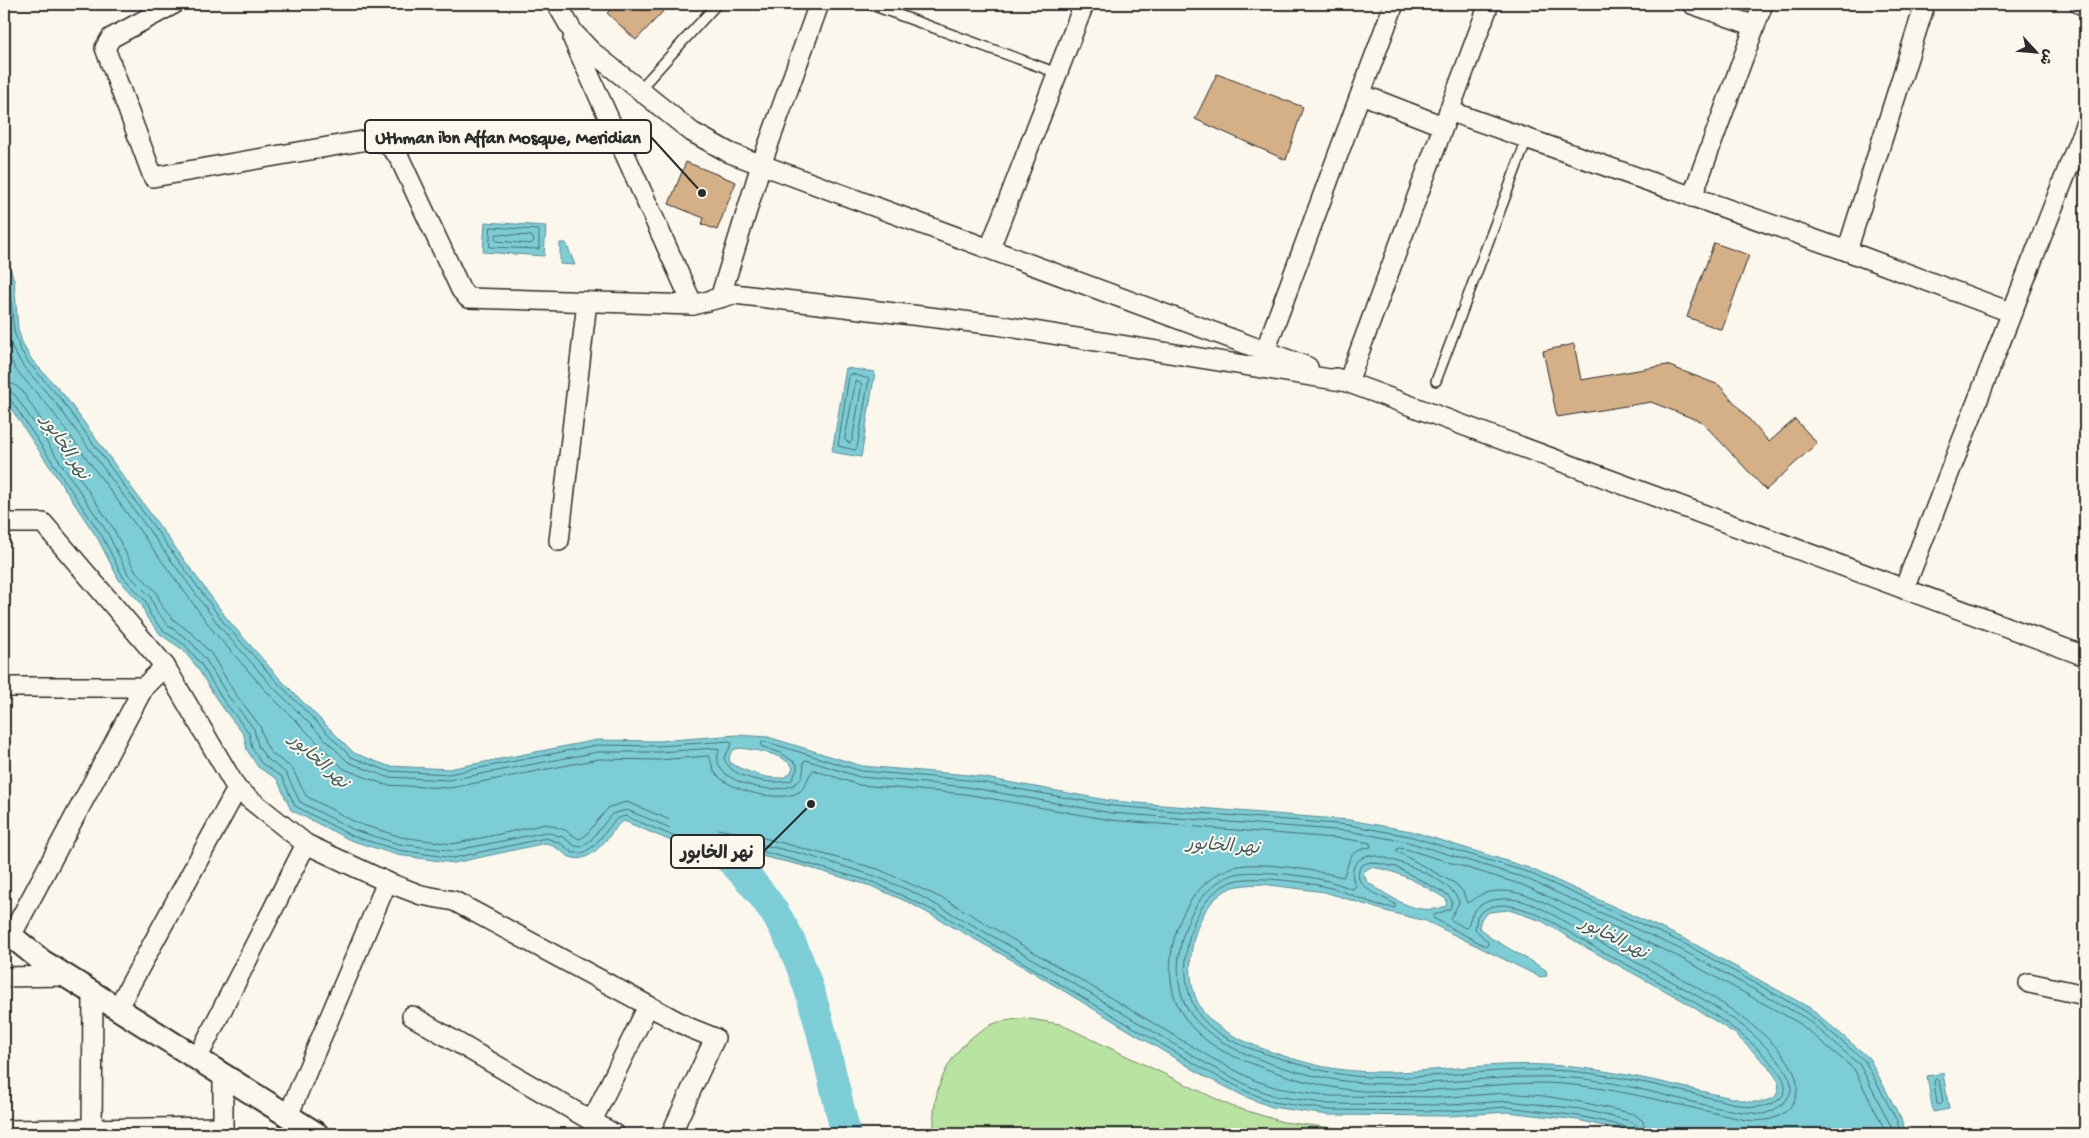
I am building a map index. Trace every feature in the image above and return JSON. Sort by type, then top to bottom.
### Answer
[{"type":"street","points":[[174,4],[111,38],[105,48],[153,177],[368,140],[380,140],[391,146],[399,157],[461,290],[468,298],[693,305],[734,294],[997,325],[1348,382]]},
{"type":"street","points":[[557,4],[693,305]]},
{"type":"street","points":[[557,4],[573,32],[590,51],[639,90],[712,144],[761,165],[990,248],[2085,656]]},
{"type":"street","points":[[720,298],[761,165],[819,4]]},
{"type":"street","points":[[990,248],[1084,4]]},
{"type":"street","points":[[1265,351],[1394,4]]},
{"type":"street","points":[[1348,382],[1489,4]]},
{"type":"street","points":[[1692,4],[1755,26]]},
{"type":"street","points":[[1692,197],[1763,4]]},
{"type":"street","points":[[1847,251],[1925,4]]},
{"type":"street","points":[[2080,4],[2085,6]]},
{"type":"street","points":[[1361,94],[1527,139],[1847,251],[2010,312]]},
{"type":"street","points":[[1904,589],[2010,312],[2080,154],[2085,125]]},
{"type":"street","points":[[559,541],[587,302]]},
{"type":"street","points":[[4,523],[43,523],[165,666],[237,789],[306,844],[421,895],[454,901],[648,1006],[715,1038],[671,1134]]},
{"type":"street","points":[[165,666],[144,686],[7,933],[65,976],[317,1134]]},
{"type":"street","points":[[4,687],[144,686]]},
{"type":"street","points":[[117,1009],[237,789]]},
{"type":"street","points":[[197,1059],[306,844]]},
{"type":"street","points":[[288,1116],[388,882]]},
{"type":"street","points":[[4,977],[65,976]]},
{"type":"street","points":[[2029,983],[2085,995]]},
{"type":"street","points":[[92,993],[92,1131]]},
{"type":"street","points":[[592,1121],[648,1006]]},
{"type":"street","points":[[412,1016],[614,1134]]},
{"type":"street","points":[[4,1130],[223,1131],[222,1074]]},
{"type":"lane","points":[[639,90],[717,4]]},
{"type":"lane","points":[[869,4],[1057,73]]},
{"type":"lane","points":[[1436,381],[1527,139]]},
{"type":"green space","points":[[1024,1018],[1060,1024],[1231,1106],[1283,1122],[1349,1130],[1527,1134],[935,1134],[935,1101],[939,1085],[955,1055],[978,1032],[993,1024]]},
{"type":"water","points":[[485,222],[546,226],[544,256],[483,252]]},
{"type":"water","points":[[560,243],[566,243],[575,265],[560,264]]},
{"type":"water","points":[[4,250],[14,280],[18,329],[23,345],[32,360],[64,395],[228,620],[280,679],[354,753],[388,766],[449,769],[597,740],[658,741],[737,735],[768,737],[862,766],[969,775],[1112,801],[1349,820],[1411,831],[1529,868],[1687,940],[1810,1008],[1869,1058],[1907,1134],[1637,1134],[1578,1120],[1507,1112],[1450,1116],[1328,1115],[1272,1107],[1246,1097],[1206,1077],[1021,965],[910,903],[871,886],[800,865],[717,846],[669,840],[624,821],[620,823],[599,848],[578,859],[570,857],[546,843],[454,863],[397,855],[350,840],[291,810],[277,779],[258,767],[247,750],[244,735],[219,703],[197,667],[182,649],[161,635],[147,618],[141,603],[119,580],[98,539],[4,398]],"holes":[[[739,748],[776,755],[793,767],[791,772],[786,776],[771,778],[736,766],[730,763],[729,757],[733,750]],[[1371,867],[1401,875],[1446,899],[1446,906],[1425,909],[1404,904],[1367,882],[1363,872]],[[1262,884],[1325,892],[1389,912],[1426,921],[1540,977],[1547,976],[1546,970],[1491,938],[1479,927],[1481,919],[1489,912],[1509,910],[1542,921],[1585,947],[1682,1000],[1734,1033],[1768,1066],[1779,1082],[1778,1092],[1774,1098],[1762,1102],[1750,1102],[1623,1074],[1546,1065],[1489,1066],[1404,1072],[1348,1070],[1306,1063],[1257,1047],[1226,1032],[1204,1013],[1192,984],[1190,967],[1195,933],[1202,917],[1211,903],[1222,893],[1231,888]]]},
{"type":"water","points":[[846,368],[875,372],[861,457],[832,452]]},
{"type":"water","points":[[1943,1073],[1949,1109],[1933,1112],[1927,1076]]},
{"type":"building","points":[[616,4],[670,4],[636,40],[607,13]]},
{"type":"building","points":[[1217,74],[1303,107],[1286,160],[1195,119]]},
{"type":"building","points":[[686,162],[736,182],[717,230],[702,224],[704,218],[669,204]]},
{"type":"building","points":[[1714,243],[1749,255],[1722,330],[1687,317]]},
{"type":"building","points":[[1574,344],[1581,380],[1667,365],[1719,385],[1769,442],[1795,419],[1817,443],[1766,490],[1702,422],[1651,402],[1557,417],[1543,351]]},
{"type":"waterway","points":[[684,823],[732,862],[761,894],[784,928],[810,992],[846,1134]]},
{"type":"place","name":"Uthman ibn Affan Mosque, Meridian","points":[[702,193]]},
{"type":"place","name":"نهر الخابور","points":[[811,804]]}]
